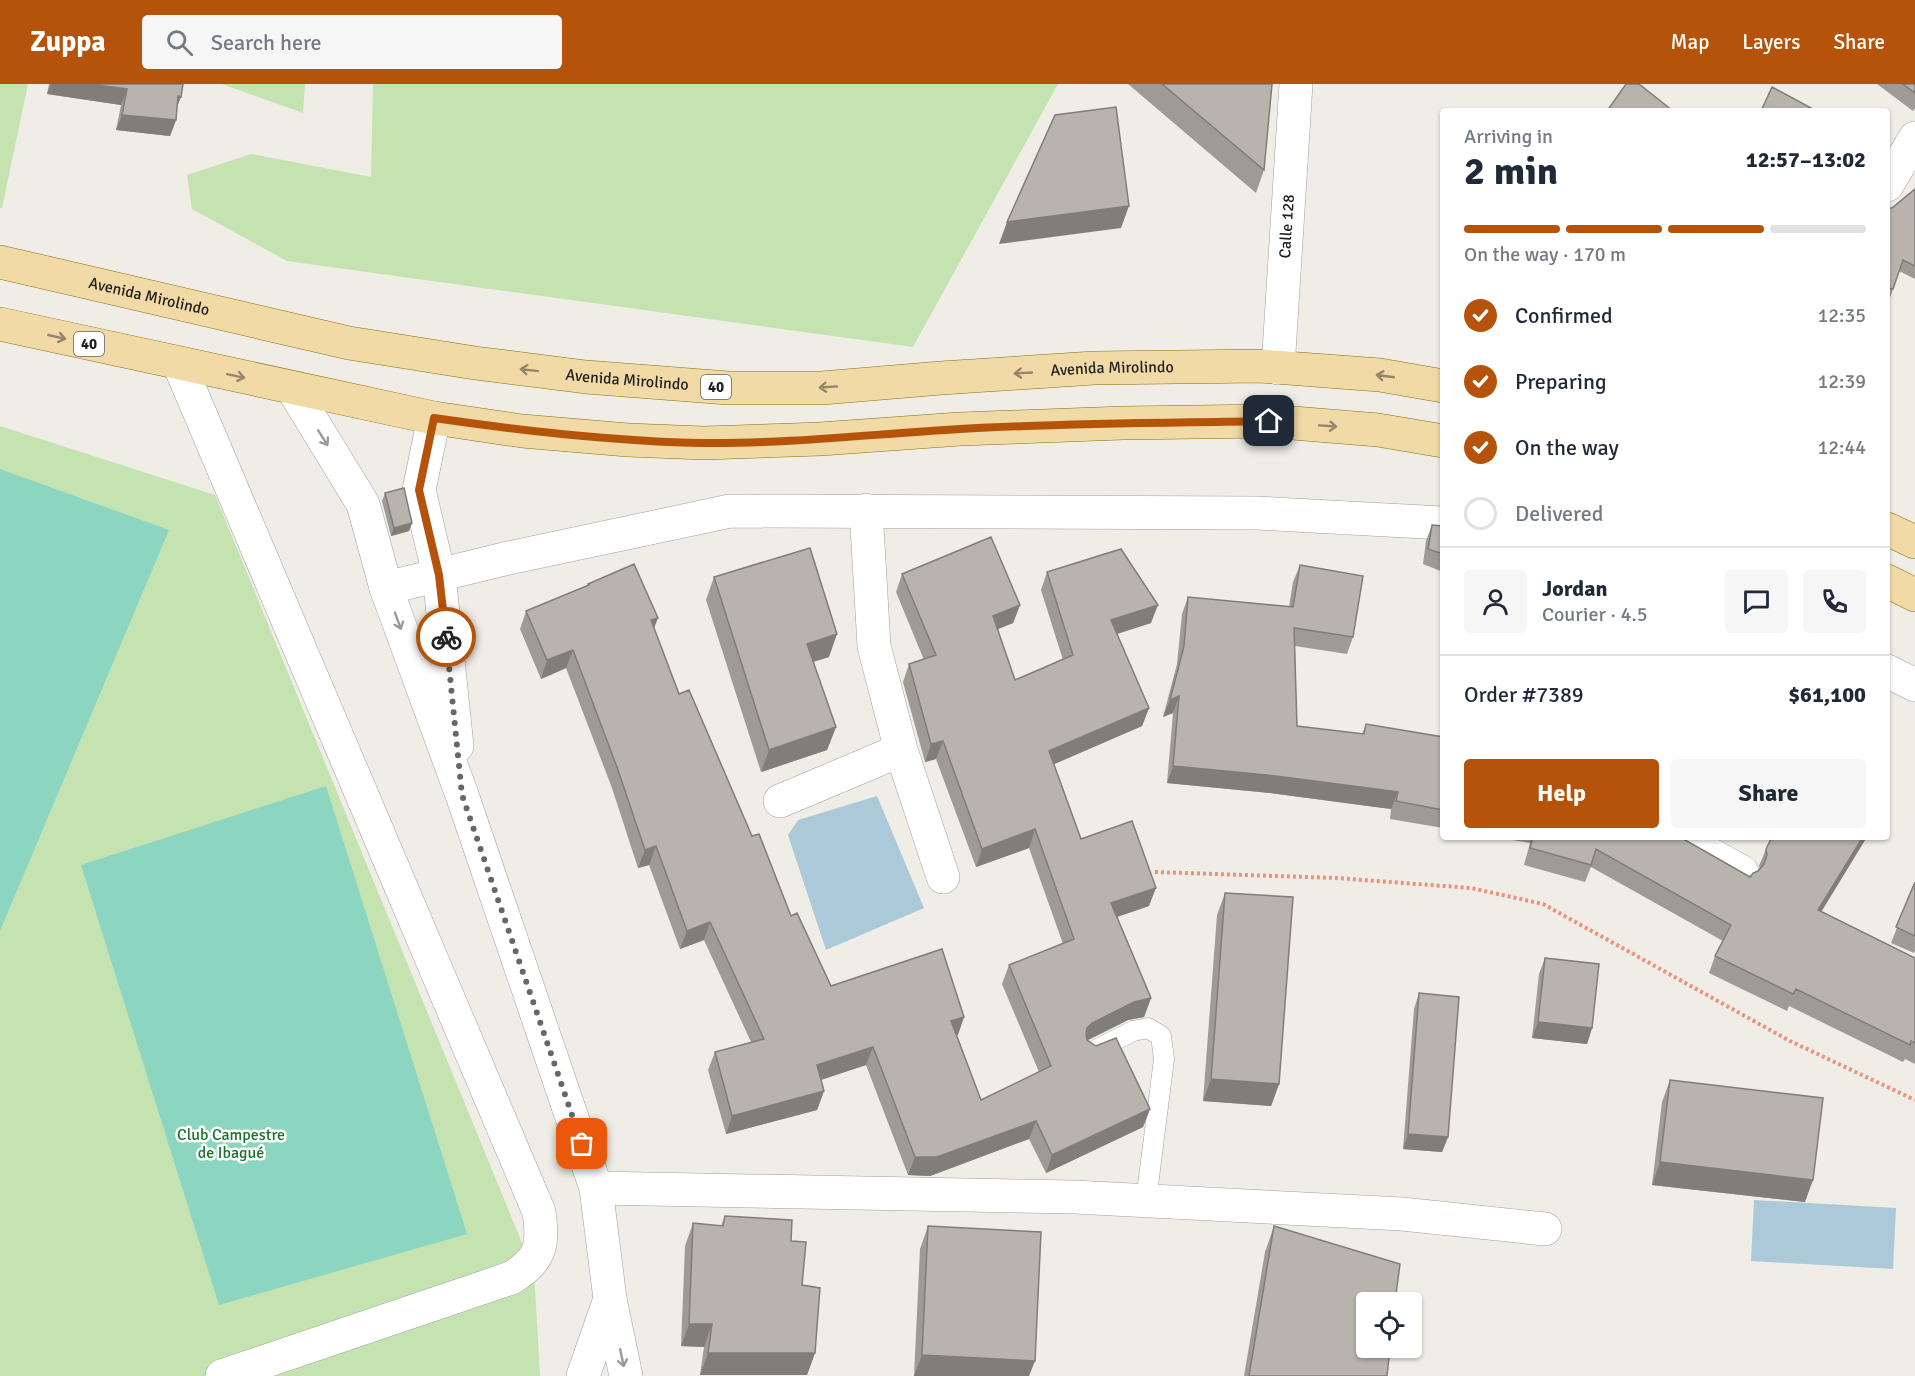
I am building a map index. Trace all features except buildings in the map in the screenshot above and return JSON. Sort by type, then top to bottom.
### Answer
[{"type":"main road","name":"Avenida Mirolindo","points":[[0,262],[349,343],[475,363],[586,377],[728,388],[822,388],[1094,368],[1278,368],[1380,375],[1440,385]]},
{"type":"main road","name":"40","points":[[0,324],[434,418],[522,431],[628,440],[704,443],[820,439],[1007,427],[1269,421],[1378,430],[1440,440]]},
{"type":"main road","points":[[1890,530],[1915,542]]},
{"type":"main road","points":[[1890,582],[1915,595]]},
{"type":"street","name":"Calle 128","points":[[1278,368],[1296,84]]},
{"type":"street","points":[[1890,180],[1915,138]]},
{"type":"street","points":[[179,364],[539,1212],[542,1235],[538,1252],[526,1269],[511,1278],[222,1376]]},
{"type":"street","points":[[292,388],[363,504],[386,588],[462,795],[596,1188],[610,1299],[626,1376]]},
{"type":"street","points":[[434,418],[419,490],[439,575],[462,795]]},
{"type":"street","points":[[866,510],[874,646],[901,750],[943,877]]},
{"type":"street","points":[[386,588],[504,559],[730,511],[1257,513],[1440,524]]},
{"type":"street","points":[[1890,673],[1915,686]]},
{"type":"street","points":[[780,801],[901,750]]},
{"type":"street","points":[[1684,840],[1742,872]]},
{"type":"street","points":[[596,1188],[1062,1197],[1402,1214],[1545,1229]]},
{"type":"street","points":[[583,1376],[610,1299]]},
{"type":"lane","points":[[1091,1052],[1132,1031],[1148,1028],[1161,1036],[1164,1059],[1146,1201]]},
{"type":"path","points":[[1155,872],[1336,878],[1471,888],[1543,904],[1790,1041],[1915,1100]]},
{"type":"green space","points":[[0,84],[28,84],[2,208],[0,208]]},
{"type":"green space","points":[[222,84],[305,84],[303,113]]},
{"type":"green space","points":[[373,84],[1058,84],[913,347],[287,261],[192,209],[187,175],[251,154],[371,177]]},
{"type":"green space","name":"Club Campestre de Ibagué","points":[[0,426],[215,495],[534,1272],[540,1376],[0,1376]]},
{"type":"green space","points":[[0,469],[169,530],[0,931]]},
{"type":"green space","points":[[326,786],[467,1234],[219,1305],[81,865]]},
{"type":"water","points":[[877,796],[924,908],[826,950],[788,835],[798,820]]},
{"type":"water","points":[[1754,1200],[1896,1208],[1893,1269],[1751,1261]]},
{"type":"way so far","points":[[446,637],[462,795],[582,1144]]},
{"type":"route","points":[[446,637],[439,575],[419,490],[434,418],[522,431],[628,440],[704,443],[820,439],[1007,427],[1269,421]]}]
